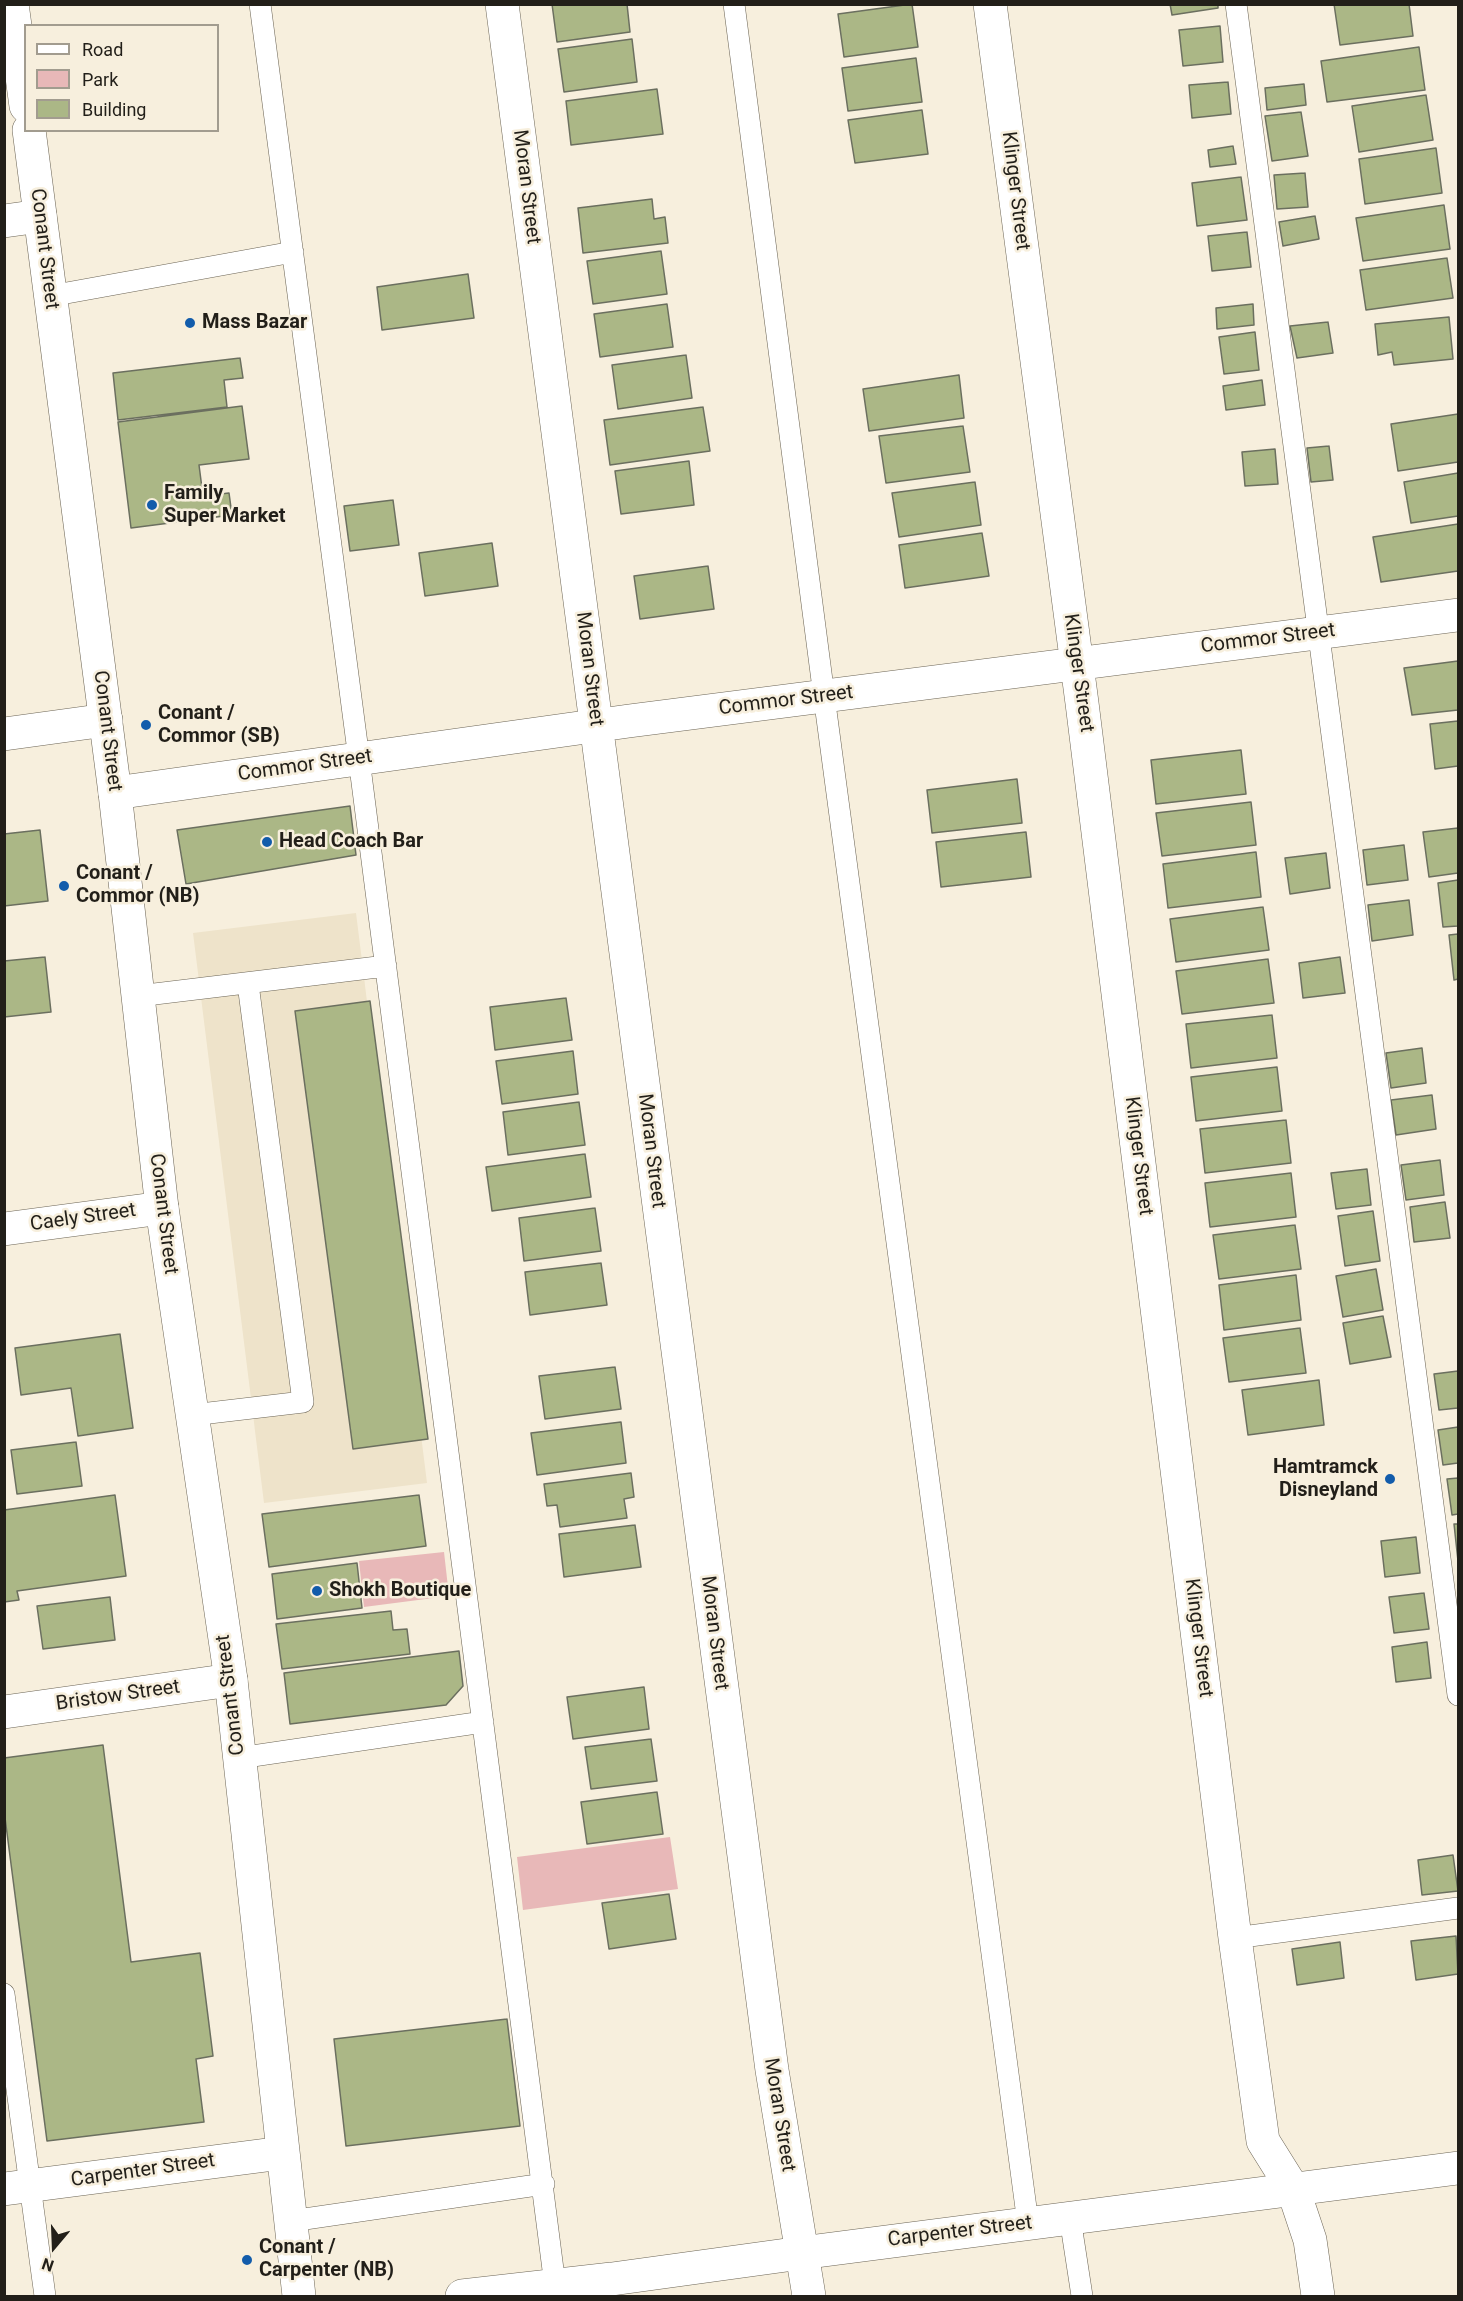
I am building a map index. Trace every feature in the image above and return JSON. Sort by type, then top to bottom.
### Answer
[{"type":"street","points":[[12,4],[24,91]]},
{"type":"street","name":"Moran Street","points":[[502,4],[770,2058],[809,2296]]},
{"type":"street","name":"Klinger Street","points":[[990,4],[1076,664],[1235,1938],[1263,2142],[1293,2189],[1310,2240],[1318,2296]]},
{"type":"street","name":"Conant Street","points":[[29,132],[106,720],[162,1208],[231,1680],[299,2296]]},
{"type":"street","points":[[4,221],[40,216]]},
{"type":"street","name":"Commor Street","points":[[115,793],[596,726],[1458,615]]},
{"type":"street","points":[[4,734],[106,720]]},
{"type":"street","name":"Caely Street","points":[[4,1229],[162,1208]]},
{"type":"street","name":"Bristow Street","points":[[4,1712],[231,1680]]},
{"type":"street","name":"Carpenter Street","points":[[17,2188],[282,2152]]},
{"type":"street","name":"Carpenter Street","points":[[462,2296],[548,2289],[613,2288],[801,2253],[1458,2168]]},
{"type":"lane","points":[[260,4],[544,2184],[548,2289]]},
{"type":"lane","points":[[734,4],[1028,2223]]},
{"type":"lane","points":[[1236,4],[1458,1695]]},
{"type":"lane","points":[[50,296],[293,252]]},
{"type":"lane","points":[[138,996],[386,966]]},
{"type":"lane","points":[[192,1415],[303,1402],[248,984]]},
{"type":"lane","points":[[239,1758],[483,1722]]},
{"type":"lane","points":[[1235,1938],[1458,1908]]},
{"type":"lane","points":[[4,1994],[17,2188],[45,2296]]},
{"type":"lane","points":[[291,2221],[544,2184]]},
{"type":"lane","points":[[1070,2218],[1082,2296]]},
{"type":"shaded area","points":[[356,913],[427,1483],[264,1503],[193,933]]},
{"type":"green space","points":[[444,1552],[449,1596],[364,1607],[359,1561]]},
{"type":"green space","points":[[670,1837],[678,1889],[523,1910],[517,1857]]},
{"type":"building","points":[[552,4],[627,4],[630,32],[557,42]]},
{"type":"building","points":[[912,4],[918,47],[844,57],[838,14]]},
{"type":"building","points":[[1170,4],[1218,4],[1218,8],[1172,15]]},
{"type":"building","points":[[1334,4],[1409,4],[1413,36],[1340,45]]},
{"type":"building","points":[[1220,26],[1223,62],[1183,66],[1179,30]]},
{"type":"building","points":[[632,39],[637,82],[564,92],[558,49]]},
{"type":"building","points":[[1419,47],[1425,90],[1327,102],[1321,61]]},
{"type":"building","points":[[916,58],[922,102],[848,111],[842,68]]},
{"type":"building","points":[[1228,82],[1231,114],[1192,118],[1189,85]]},
{"type":"building","points":[[1304,84],[1306,105],[1267,110],[1265,88]]},
{"type":"building","points":[[657,89],[663,134],[571,145],[566,101]]},
{"type":"building","points":[[1426,95],[1433,140],[1359,152],[1352,106]]},
{"type":"building","points":[[922,110],[928,154],[855,163],[848,120]]},
{"type":"building","points":[[1301,112],[1308,156],[1272,161],[1265,116]]},
{"type":"building","points":[[1233,146],[1236,164],[1210,167],[1208,150]]},
{"type":"building","points":[[1436,148],[1442,193],[1365,204],[1359,159]]},
{"type":"building","points":[[1305,173],[1308,207],[1277,209],[1274,175]]},
{"type":"building","points":[[1241,177],[1247,220],[1197,226],[1192,183]]},
{"type":"building","points":[[652,199],[654,219],[665,217],[668,243],[583,253],[578,208]]},
{"type":"building","points":[[1444,205],[1450,249],[1363,261],[1356,218]]},
{"type":"building","points":[[1315,216],[1319,239],[1283,246],[1279,222]]},
{"type":"building","points":[[1247,232],[1251,267],[1212,271],[1208,236]]},
{"type":"building","points":[[661,251],[667,294],[593,304],[587,261]]},
{"type":"building","points":[[1447,258],[1453,298],[1366,310],[1360,270]]},
{"type":"building","points":[[468,274],[474,318],[382,330],[377,287]]},
{"type":"building","points":[[667,304],[673,347],[600,357],[594,314]]},
{"type":"building","points":[[1253,304],[1254,325],[1217,329],[1216,308]]},
{"type":"building","points":[[1449,317],[1453,359],[1394,365],[1392,352],[1378,355],[1375,324]]},
{"type":"building","points":[[1328,322],[1333,353],[1297,358],[1290,326]]},
{"type":"building","points":[[1255,332],[1259,370],[1224,374],[1219,337]]},
{"type":"building","points":[[686,355],[692,398],[618,409],[612,365]]},
{"type":"building","points":[[240,358],[243,378],[224,380],[227,407],[118,420],[113,373]]},
{"type":"building","points":[[959,375],[964,418],[869,431],[863,389]]},
{"type":"building","points":[[1262,380],[1265,405],[1226,410],[1223,386]]},
{"type":"building","points":[[242,406],[249,459],[199,465],[203,496],[229,493],[232,515],[131,528],[118,422]]},
{"type":"building","points":[[703,407],[710,451],[610,465],[604,420]]},
{"type":"building","points":[[1458,414],[1458,462],[1398,471],[1391,424]]},
{"type":"building","points":[[963,426],[970,472],[886,483],[879,436]]},
{"type":"building","points":[[1329,446],[1333,480],[1311,482],[1307,448]]},
{"type":"building","points":[[1275,449],[1278,484],[1245,486],[1242,452]]},
{"type":"building","points":[[689,461],[694,505],[621,514],[615,471]]},
{"type":"building","points":[[1458,473],[1458,516],[1411,523],[1404,482]]},
{"type":"building","points":[[975,482],[981,525],[899,537],[892,493]]},
{"type":"building","points":[[393,500],[399,545],[350,551],[344,506]]},
{"type":"building","points":[[1458,524],[1458,571],[1381,582],[1373,537]]},
{"type":"building","points":[[982,533],[989,576],[905,588],[899,545]]},
{"type":"building","points":[[492,543],[498,586],[425,596],[419,553]]},
{"type":"building","points":[[708,566],[714,609],[640,619],[634,576]]},
{"type":"building","points":[[1458,661],[1458,710],[1412,715],[1404,668]]},
{"type":"building","points":[[1458,721],[1458,766],[1435,769],[1430,724]]},
{"type":"building","points":[[1241,750],[1246,794],[1156,804],[1151,760]]},
{"type":"building","points":[[1017,779],[1022,823],[932,833],[927,790]]},
{"type":"building","points":[[1251,802],[1256,845],[1162,856],[1156,813]]},
{"type":"building","name":"Head Coach Bar","points":[[350,806],[356,855],[186,884],[177,830]]},
{"type":"building","points":[[1458,828],[1458,873],[1429,877],[1423,832]]},
{"type":"building","points":[[40,830],[48,901],[4,906],[4,834]]},
{"type":"building","points":[[1026,832],[1031,877],[941,887],[936,842]]},
{"type":"building","points":[[1404,845],[1408,880],[1367,885],[1363,850]]},
{"type":"building","points":[[1256,852],[1261,897],[1168,908],[1163,864]]},
{"type":"building","points":[[1326,853],[1330,888],[1290,894],[1285,858]]},
{"type":"building","points":[[1458,880],[1458,926],[1443,927],[1438,883]]},
{"type":"building","points":[[1409,900],[1413,935],[1372,941],[1368,905]]},
{"type":"building","points":[[1263,907],[1269,950],[1176,962],[1170,919]]},
{"type":"building","points":[[1458,934],[1458,979],[1454,980],[1449,935]]},
{"type":"building","points":[[45,957],[51,1012],[4,1017],[4,961]]},
{"type":"building","points":[[1340,957],[1345,993],[1303,998],[1299,963]]},
{"type":"building","points":[[1268,959],[1274,1003],[1182,1014],[1176,971]]},
{"type":"building","points":[[566,998],[572,1040],[495,1050],[490,1007]]},
{"type":"building","points":[[370,1001],[428,1439],[353,1449],[295,1011]]},
{"type":"building","points":[[1272,1015],[1277,1058],[1191,1068],[1186,1024]]},
{"type":"building","points":[[1422,1048],[1426,1083],[1391,1088],[1386,1053]]},
{"type":"building","points":[[573,1051],[578,1094],[502,1104],[496,1061]]},
{"type":"building","points":[[1277,1067],[1282,1111],[1196,1121],[1191,1077]]},
{"type":"building","points":[[1432,1095],[1436,1129],[1396,1135],[1391,1100]]},
{"type":"building","points":[[579,1102],[585,1145],[508,1155],[503,1112]]},
{"type":"building","points":[[1286,1120],[1291,1163],[1205,1173],[1200,1129]]},
{"type":"building","points":[[585,1154],[591,1197],[492,1211],[486,1167]]},
{"type":"building","points":[[1440,1160],[1444,1195],[1406,1200],[1401,1165]]},
{"type":"building","points":[[1367,1169],[1371,1205],[1336,1209],[1331,1173]]},
{"type":"building","points":[[1291,1173],[1296,1217],[1210,1227],[1205,1183]]},
{"type":"building","points":[[1445,1202],[1450,1238],[1414,1242],[1410,1207]]},
{"type":"building","points":[[595,1208],[601,1251],[524,1261],[519,1218]]},
{"type":"building","points":[[1373,1211],[1380,1261],[1345,1266],[1338,1216]]},
{"type":"building","points":[[1295,1225],[1301,1269],[1219,1279],[1213,1235]]},
{"type":"building","points":[[601,1263],[607,1305],[530,1315],[525,1272]]},
{"type":"building","points":[[1376,1269],[1383,1310],[1343,1317],[1336,1276]]},
{"type":"building","points":[[1296,1275],[1301,1320],[1224,1330],[1219,1285]]},
{"type":"building","points":[[1383,1316],[1391,1357],[1350,1364],[1343,1323]]},
{"type":"building","points":[[1300,1328],[1306,1373],[1229,1382],[1223,1338]]},
{"type":"building","points":[[120,1334],[133,1428],[78,1436],[71,1388],[21,1395],[15,1348]]},
{"type":"building","points":[[615,1367],[621,1409],[545,1419],[539,1376]]},
{"type":"building","points":[[1458,1371],[1458,1408],[1439,1410],[1434,1374]]},
{"type":"building","points":[[1319,1380],[1324,1425],[1248,1435],[1242,1390]]},
{"type":"building","points":[[621,1422],[626,1463],[537,1475],[531,1433]]},
{"type":"building","points":[[1458,1427],[1458,1463],[1443,1465],[1438,1430]]},
{"type":"building","points":[[76,1442],[82,1486],[17,1494],[11,1450]]},
{"type":"building","points":[[631,1473],[634,1497],[624,1499],[627,1518],[560,1527],[557,1505],[547,1506],[544,1484]]},
{"type":"building","points":[[1458,1478],[1458,1514],[1452,1515],[1447,1479]]},
{"type":"building","points":[[115,1495],[126,1576],[17,1591],[19,1600],[4,1602],[4,1510]]},
{"type":"building","points":[[419,1495],[426,1546],[269,1567],[262,1514]]},
{"type":"building","points":[[1454,1524],[1458,1524],[1458,1561]]},
{"type":"building","points":[[635,1525],[641,1567],[564,1577],[559,1534]]},
{"type":"building","points":[[1416,1537],[1420,1573],[1385,1577],[1381,1541]]},
{"type":"building","name":"Shokh Boutique","points":[[357,1563],[362,1608],[277,1619],[272,1574]]},
{"type":"building","points":[[1424,1593],[1429,1629],[1394,1633],[1389,1597]]},
{"type":"building","points":[[110,1597],[115,1640],[43,1649],[37,1606]]},
{"type":"building","points":[[391,1611],[393,1630],[407,1629],[410,1654],[282,1669],[276,1624]]},
{"type":"building","points":[[1427,1642],[1431,1678],[1396,1682],[1392,1647]]},
{"type":"building","points":[[459,1651],[463,1686],[446,1705],[290,1724],[284,1673]]},
{"type":"building","points":[[644,1687],[649,1729],[573,1739],[567,1697]]},
{"type":"building","points":[[651,1739],[657,1781],[591,1789],[585,1747]]},
{"type":"building","points":[[103,1745],[131,1962],[200,1953],[213,2056],[196,2059],[204,2122],[47,2141],[4,1810],[4,1758]]},
{"type":"building","points":[[657,1792],[663,1834],[587,1844],[581,1802]]},
{"type":"building","points":[[1453,1855],[1458,1891],[1422,1895],[1418,1860]]},
{"type":"building","points":[[669,1894],[676,1939],[609,1949],[602,1903]]},
{"type":"building","points":[[1456,1936],[1458,1974],[1416,1980],[1411,1941]]},
{"type":"building","points":[[1340,1942],[1344,1978],[1297,1985],[1292,1949]]},
{"type":"building","points":[[507,2019],[520,2126],[346,2146],[334,2039]]},
{"type":"place","name":"Mass Bazar","points":[[190,323]]},
{"type":"place","name":"Family Super Market","points":[[152,505]]},
{"type":"place","name":"Conant / Commor (SB)","points":[[146,725]]},
{"type":"place","name":"Head Coach Bar","points":[[267,842]]},
{"type":"place","name":"Conant / Commor (NB)","points":[[64,886]]},
{"type":"place","name":"Hamtramck Disneyland","points":[[1390,1479]]},
{"type":"place","name":"Shokh Boutique","points":[[317,1591]]},
{"type":"place","name":"Conant / Carpenter (NB)","points":[[247,2260]]}]
